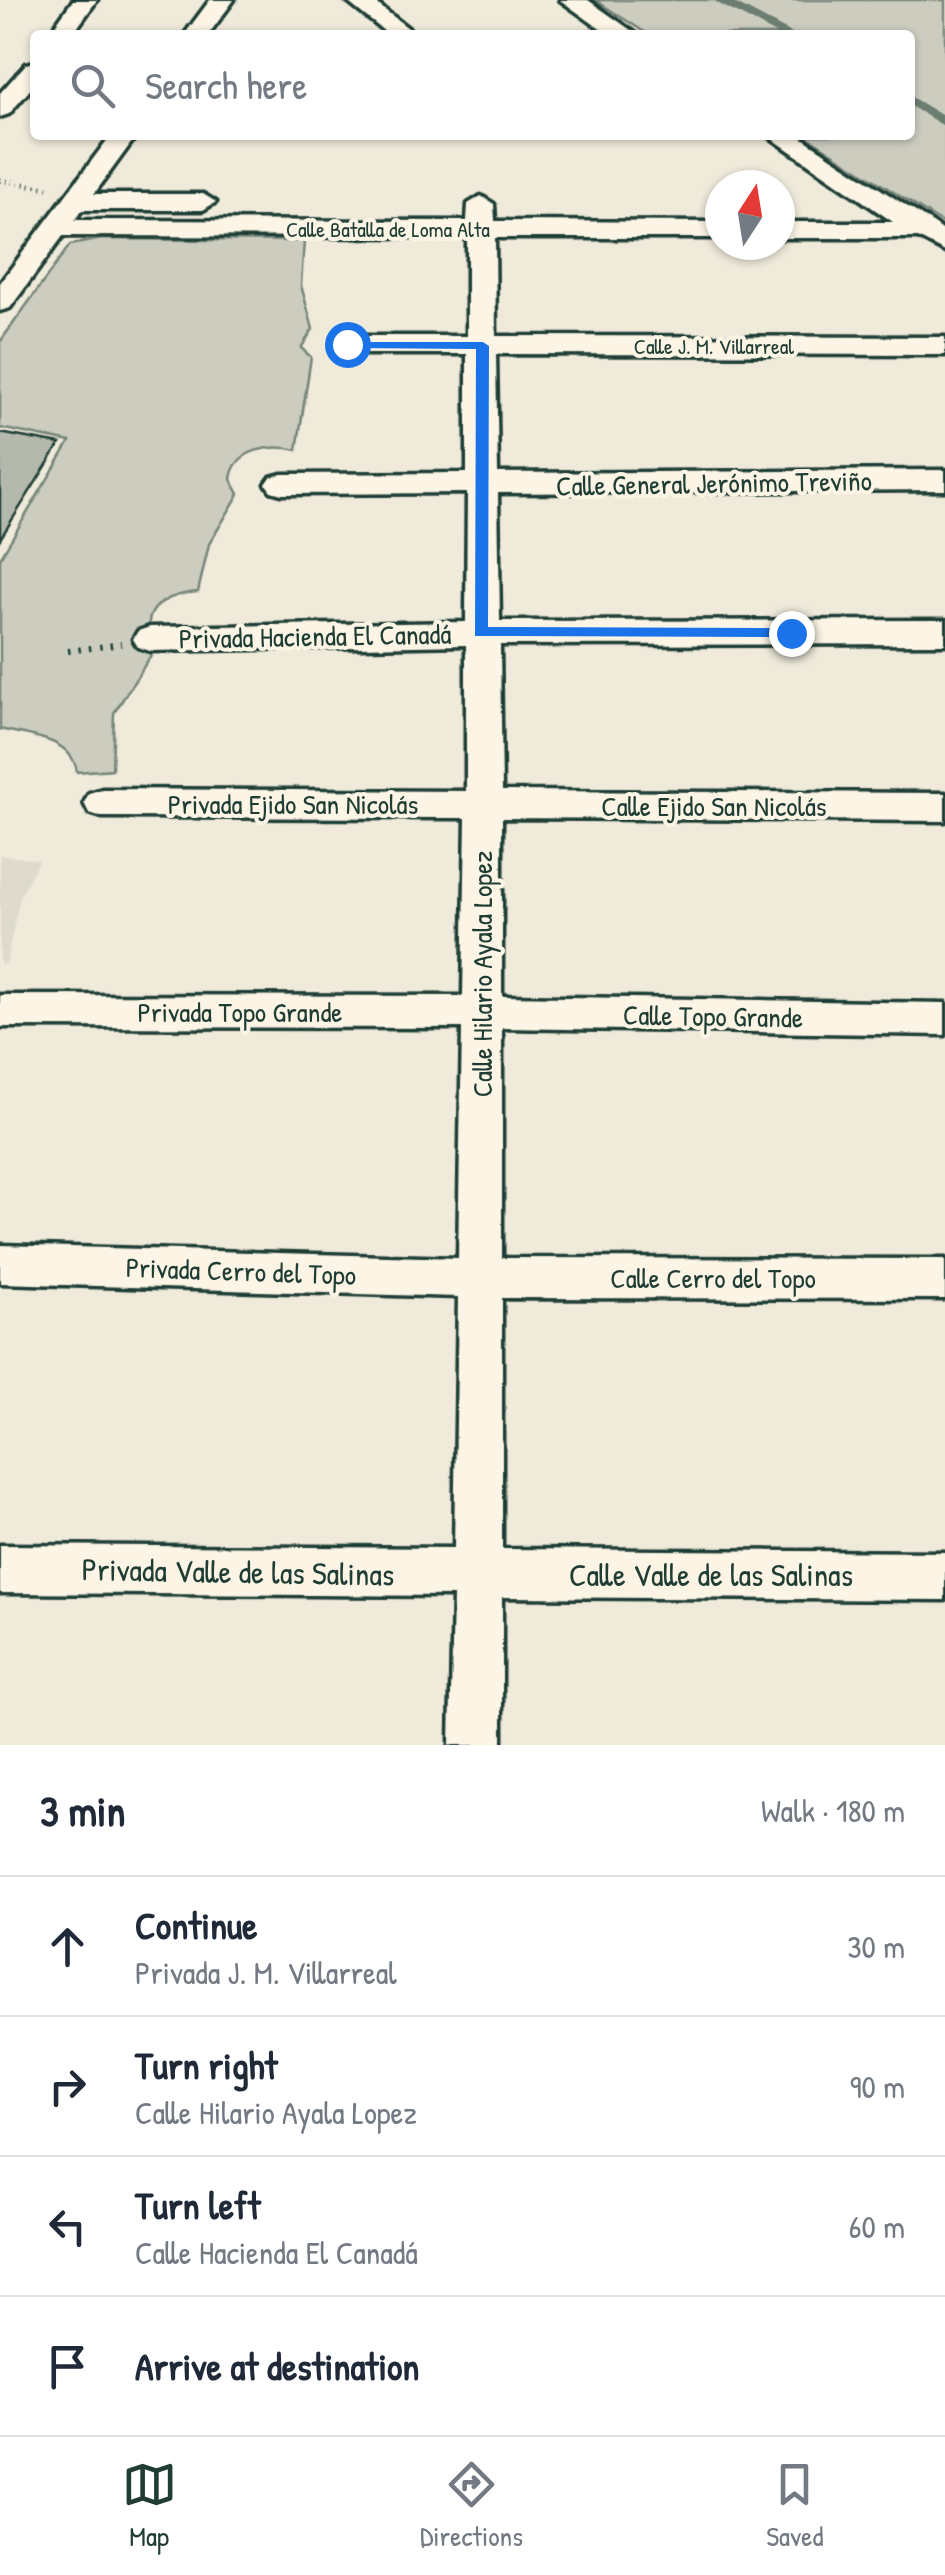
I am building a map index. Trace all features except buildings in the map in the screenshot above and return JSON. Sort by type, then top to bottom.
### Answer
[{"type":"street","points":[[64,30],[85,0]]},
{"type":"street","points":[[200,30],[222,0]]},
{"type":"street","points":[[356,0],[398,30]]},
{"type":"street","points":[[572,0],[618,30]]},
{"type":"street","points":[[0,64],[30,69]]},
{"type":"street","points":[[0,109],[30,76]]},
{"type":"street","points":[[0,302],[120,140]]},
{"type":"street","points":[[788,140],[934,237]]},
{"type":"street","name":"Calle Batalla de Loma Alta","points":[[79,198],[705,229]]},
{"type":"street","points":[[795,204],[884,204]]},
{"type":"street","name":"Calle Batalla de Loma Alta","points":[[56,228],[481,216],[705,205]]},
{"type":"street","name":"Calle Hilario Ayala Lopez","points":[[476,1745],[484,804],[480,632],[481,216]]},
{"type":"street","points":[[795,231],[934,237]]},
{"type":"street","name":"Calle J. M. Villarreal","points":[[347,344],[945,346]]},
{"type":"street","name":"Calle General Jerónimo Treviño","points":[[282,484],[945,480]]},
{"type":"street","name":"Privada Hacienda El Canadá","points":[[150,639],[480,632],[945,632]]},
{"type":"street","name":"Privada Ejido San Nicolás","points":[[102,803],[484,804]]},
{"type":"street","name":"Calle Ejido San Nicolás","points":[[484,804],[945,807]]},
{"type":"street","name":"Privada Topo Grande","points":[[0,1011],[480,1012]]},
{"type":"street","name":"Calle Topo Grande","points":[[480,1012],[945,1020]]},
{"type":"street","name":"Privada Cerro del Topo","points":[[0,1264],[482,1278]]},
{"type":"street","name":"Calle Cerro del Topo","points":[[482,1278],[945,1278]]},
{"type":"street","name":"Privada Valle de las Salinas","points":[[0,1569],[477,1574]]},
{"type":"street","name":"Calle Valle de las Salinas","points":[[477,1574],[945,1576]]},
{"type":"path","points":[[0,180],[79,198]]},
{"type":"path","points":[[68,651],[150,639]]},
{"type":"shaded area","points":[[595,0],[945,0],[945,225],[813,140],[915,140],[915,30],[641,30]]},
{"type":"shaded area","points":[[102,239],[304,241],[301,285],[313,329],[301,348],[311,357],[297,450],[266,448],[239,461],[231,479],[239,494],[209,544],[198,592],[164,601],[151,615],[150,636],[155,649],[114,713],[112,769],[77,772],[67,751],[58,745],[0,729],[0,558],[70,442],[0,428],[0,342],[70,245]]},
{"type":"shaded area","points":[[0,855],[39,860],[20,896],[6,964],[0,964]]},
{"type":"waterway","points":[[720,0],[777,30]]},
{"type":"waterway","points":[[915,104],[945,122]]},
{"type":"route","points":[[347,344],[483,346],[480,632],[791,633]]}]
